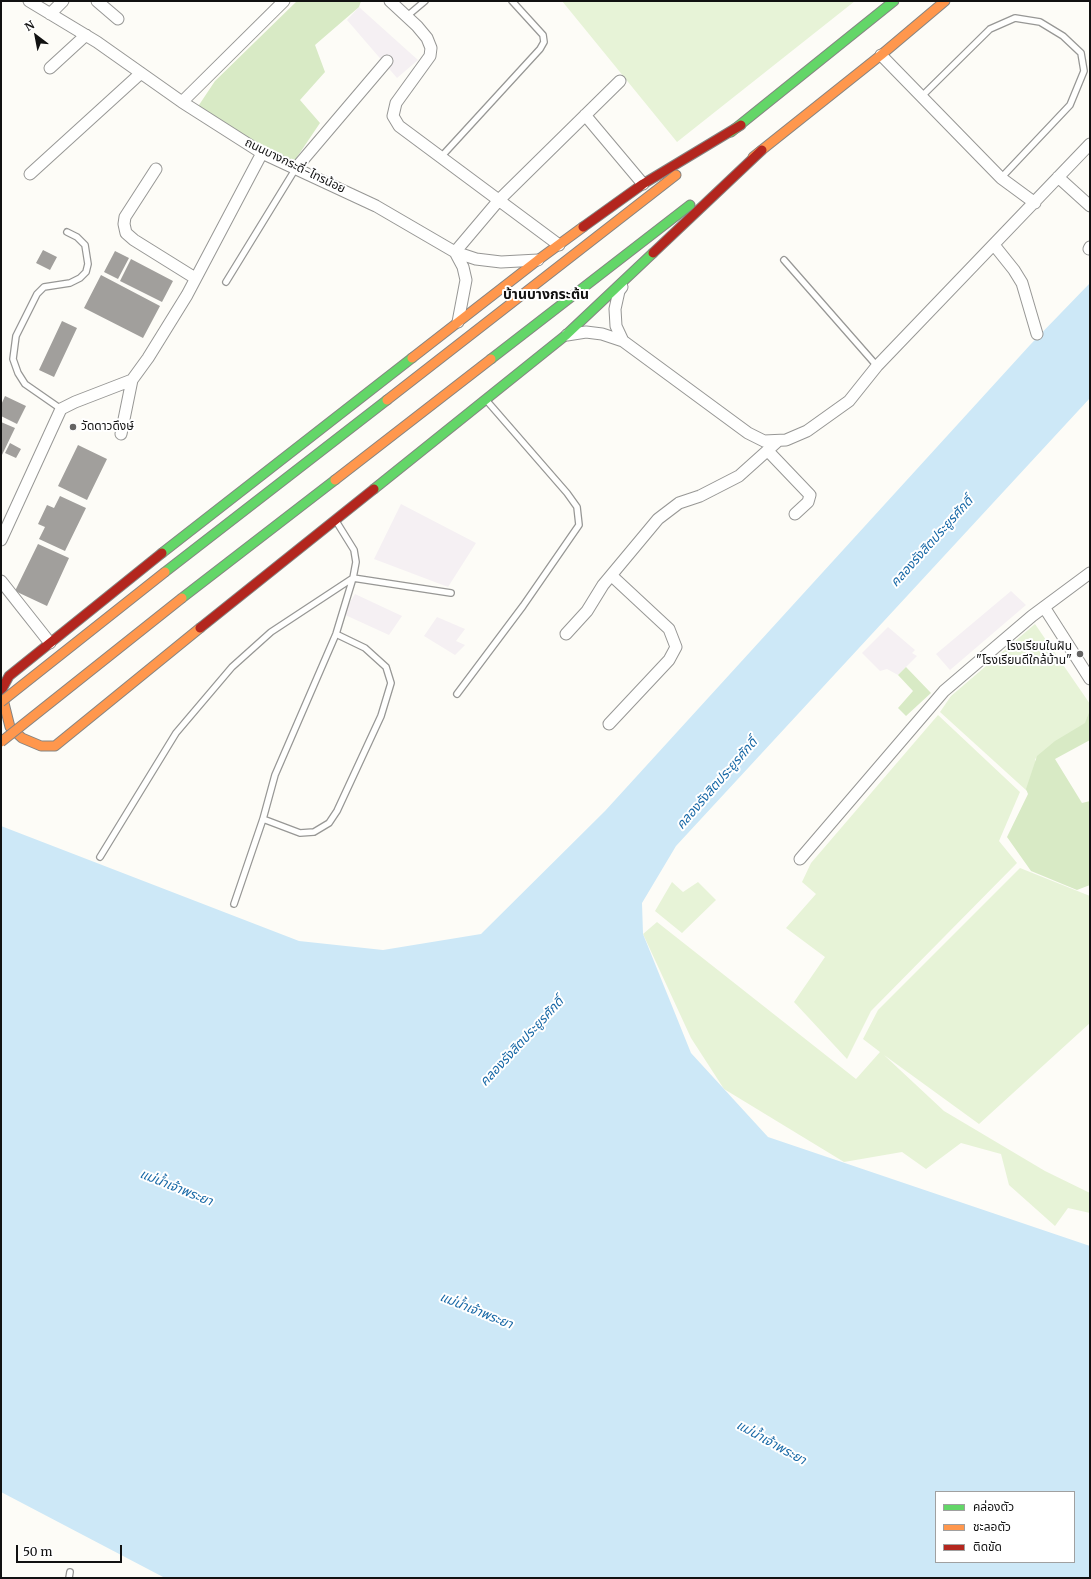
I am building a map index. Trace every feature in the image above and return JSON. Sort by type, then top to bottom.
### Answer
[{"type":"main road","points":[[1,702],[165,572],[740,125],[894,1]]},
{"type":"main road","points":[[1,742],[182,598],[762,150],[945,1]]},
{"type":"main road","points":[[740,125],[643,184],[538,260],[187,533],[9,676],[1,691],[10,727],[22,738],[41,746],[55,746],[141,675],[566,335],[762,150]]},
{"type":"street","name":"ถนนบางกระดี่-ไทรน้อย","points":[[29,1],[86,35],[182,102],[262,153],[376,206],[455,252],[476,258],[501,262],[538,260]]},
{"type":"street","points":[[50,14],[63,1]]},
{"type":"street","points":[[97,1],[118,19]]},
{"type":"street","points":[[182,102],[284,1]]},
{"type":"street","points":[[390,1],[406,18],[417,26],[427,38],[431,48],[430,56],[396,103],[393,116],[399,126],[559,245]]},
{"type":"street","points":[[50,68],[86,35]]},
{"type":"street","points":[[880,55],[1001,178],[1035,203]]},
{"type":"street","points":[[296,168],[387,61]]},
{"type":"street","points":[[30,174],[141,73]]},
{"type":"street","points":[[458,322],[466,280],[463,267],[455,252],[499,200],[620,81]]},
{"type":"street","points":[[585,115],[643,184]]},
{"type":"street","points":[[566,335],[586,332],[602,334],[623,341],[748,433],[764,441],[786,440],[807,431],[849,401],[877,366],[1090,144]]},
{"type":"street","points":[[121,434],[132,380],[148,358],[196,278],[262,153]]},
{"type":"street","points":[[156,169],[125,217],[124,224],[126,233],[134,240],[196,278]]},
{"type":"street","points":[[1058,178],[1090,206]]},
{"type":"street","points":[[994,245],[1014,270],[1022,283],[1037,334]]},
{"type":"street","points":[[623,341],[616,326],[615,309],[619,291],[635,271]]},
{"type":"street","points":[[1,540],[62,409],[75,402],[132,380]]},
{"type":"street","points":[[566,634],[586,611],[603,585],[658,519],[679,503],[700,496],[739,476],[768,451],[778,440]]},
{"type":"street","points":[[768,451],[810,495],[808,502],[795,514]]},
{"type":"street","points":[[800,859],[944,691],[1044,607],[1090,573]]},
{"type":"street","points":[[610,724],[669,660],[676,647],[669,629],[612,576]]},
{"type":"street","points":[[1,581],[50,643]]},
{"type":"street","points":[[1044,607],[1090,679]]},
{"type":"lane","points":[[406,18],[425,1]]},
{"type":"lane","points":[[441,157],[540,49],[544,42],[543,35],[512,1]]},
{"type":"lane","points":[[921,97],[990,29],[1015,18],[1040,22],[1063,36],[1081,53],[1084,71],[1070,105],[1001,178]]},
{"type":"lane","points":[[226,282],[296,168]]},
{"type":"lane","points":[[62,409],[25,384],[18,374],[13,359],[16,336],[37,294],[44,287],[70,282],[80,278],[86,272],[88,264],[85,245],[78,237],[67,232]]},
{"type":"lane","points":[[784,260],[877,366]]},
{"type":"lane","points":[[456,694],[527,600],[579,525],[577,507],[567,493],[486,399]]},
{"type":"lane","points":[[234,904],[263,820],[278,770],[336,634],[353,578],[356,562],[354,550],[335,520]]},
{"type":"lane","points":[[100,857],[176,733],[232,668],[276,628],[353,578],[451,593]]},
{"type":"lane","points":[[263,820],[300,834],[314,832],[328,823],[337,811],[382,716],[391,683],[386,667],[365,648],[336,634]]},
{"type":"shaded area","points":[[359,7],[418,60],[397,78],[347,20]]},
{"type":"shaded area","points":[[401,504],[476,543],[448,587],[374,559]]},
{"type":"shaded area","points":[[1011,591],[1026,605],[950,670],[936,654]]},
{"type":"shaded area","points":[[355,594],[402,616],[389,635],[343,614]]},
{"type":"shaded area","points":[[437,617],[465,629],[456,641],[465,645],[455,655],[424,636]]},
{"type":"shaded area","points":[[888,627],[915,650],[912,653],[917,656],[898,675],[887,669],[880,671],[862,653]]},
{"type":"green space","points":[[297,1],[361,1],[359,7],[315,45],[325,72],[300,100],[320,123],[293,163],[259,150],[197,108],[215,81]]},
{"type":"green space","points":[[562,1],[855,1],[677,142]]},
{"type":"green space","points":[[1035,624],[1090,704],[1090,722],[1035,759],[1040,783],[1027,791],[940,712],[951,696]]},
{"type":"green space","points":[[906,667],[931,693],[906,716],[898,708],[913,691],[898,675]]},
{"type":"green space","points":[[1090,710],[1090,740],[1055,759],[1082,803],[1090,801],[1090,885],[1077,890],[1031,871],[1007,837],[1028,794],[1026,789],[1037,756],[1055,741],[1085,723]]},
{"type":"green space","points":[[938,715],[1020,792],[999,841],[1017,863],[871,1011],[847,1059],[794,1002],[825,957],[786,928],[816,894],[802,882],[811,863]]},
{"type":"green space","points":[[1020,868],[1090,896],[1090,1023],[979,1124],[884,1055],[944,1111],[1045,1171],[1090,1193],[1090,1213],[1068,1208],[1055,1226],[1009,1185],[1001,1154],[961,1143],[926,1169],[902,1152],[844,1162],[724,1089],[691,1038],[643,934],[657,922],[856,1079],[880,1052],[863,1039],[878,1010]]},
{"type":"green space","points":[[672,882],[683,892],[698,882],[716,900],[682,933],[655,911]]},
{"type":"water","points":[[1090,283],[1090,398],[676,846],[642,903],[643,934],[691,1053],[768,1137],[1090,1246],[1090,1578],[165,1578],[1,1492],[1,826],[299,941],[383,950],[481,934],[605,811],[1030,345]]},
{"type":"building","points":[[43,250],[57,257],[50,270],[36,263]]},
{"type":"building","points":[[115,251],[129,258],[118,279],[104,272]]},
{"type":"building","points":[[131,259],[173,281],[162,302],[120,281]]},
{"type":"building","points":[[101,275],[160,306],[143,338],[84,308]]},
{"type":"building","points":[[62,321],[77,328],[54,377],[39,370]]},
{"type":"building","points":[[5,396],[26,406],[17,424],[1,416],[1,405]]},
{"type":"building","points":[[1,422],[15,428],[1,457]]},
{"type":"building","points":[[10,443],[21,449],[16,458],[5,453]]},
{"type":"building","points":[[78,445],[107,459],[87,500],[58,486]]},
{"type":"building","points":[[60,496],[86,508],[65,551],[39,539],[45,527],[38,524],[47,505],[54,508]]},
{"type":"building","points":[[38,544],[69,558],[47,606],[15,591]]},
{"type":"traffic: fast","points":[[731,132],[894,1]]},
{"type":"traffic: fast","points":[[491,359],[690,205]]},
{"type":"traffic: fast","points":[[374,489],[566,335],[653,253]]},
{"type":"traffic: fast","points":[[162,553],[412,358]]},
{"type":"traffic: fast","points":[[165,572],[387,400]]},
{"type":"traffic: fast","points":[[182,598],[335,480]]},
{"type":"traffic: slow","points":[[753,157],[881,55],[945,1]]},
{"type":"traffic: slow","points":[[387,400],[676,175]]},
{"type":"traffic: slow","points":[[412,358],[583,227]]},
{"type":"traffic: slow","points":[[335,480],[491,359]]},
{"type":"traffic: slow","points":[[1,702],[165,572]]},
{"type":"traffic: slow","points":[[1,742],[182,598]]},
{"type":"traffic: slow","points":[[1,691],[10,727],[22,738],[41,746],[55,746],[200,628]]},
{"type":"traffic: jam","points":[[583,227],[643,184],[741,125]]},
{"type":"traffic: jam","points":[[653,253],[762,150]]},
{"type":"traffic: jam","points":[[200,628],[374,489]]},
{"type":"traffic: jam","points":[[1,691],[9,676],[162,553]]},
{"type":"place","name":"วัดดาวดึงษ์","points":[[73,427]]},
{"type":"place","name":"โรงเรียนในฝัน \"โรงเรียนดีใกล้บ้าน\"","points":[[1080,654]]},
{"type":"district","name":"บ้านบางกระต้น","points":[[546,295]]},
{"type":"water label","name":"คลองรังสิตประยูรศักดิ์","points":[[932,542]]},
{"type":"water label","name":"คลองรังสิตประยูรศักดิ์","points":[[717,784]]},
{"type":"water label","name":"คลองรังสิตประยูรศักดิ์","points":[[522,1042]]},
{"type":"water label","name":"แม่น้ำเจ้าพระยา","points":[[176,1188]]},
{"type":"water label","name":"แม่น้ำเจ้าพระยา","points":[[476,1311]]},
{"type":"water label","name":"แม่น้ำเจ้าพระยา","points":[[771,1443]]}]
